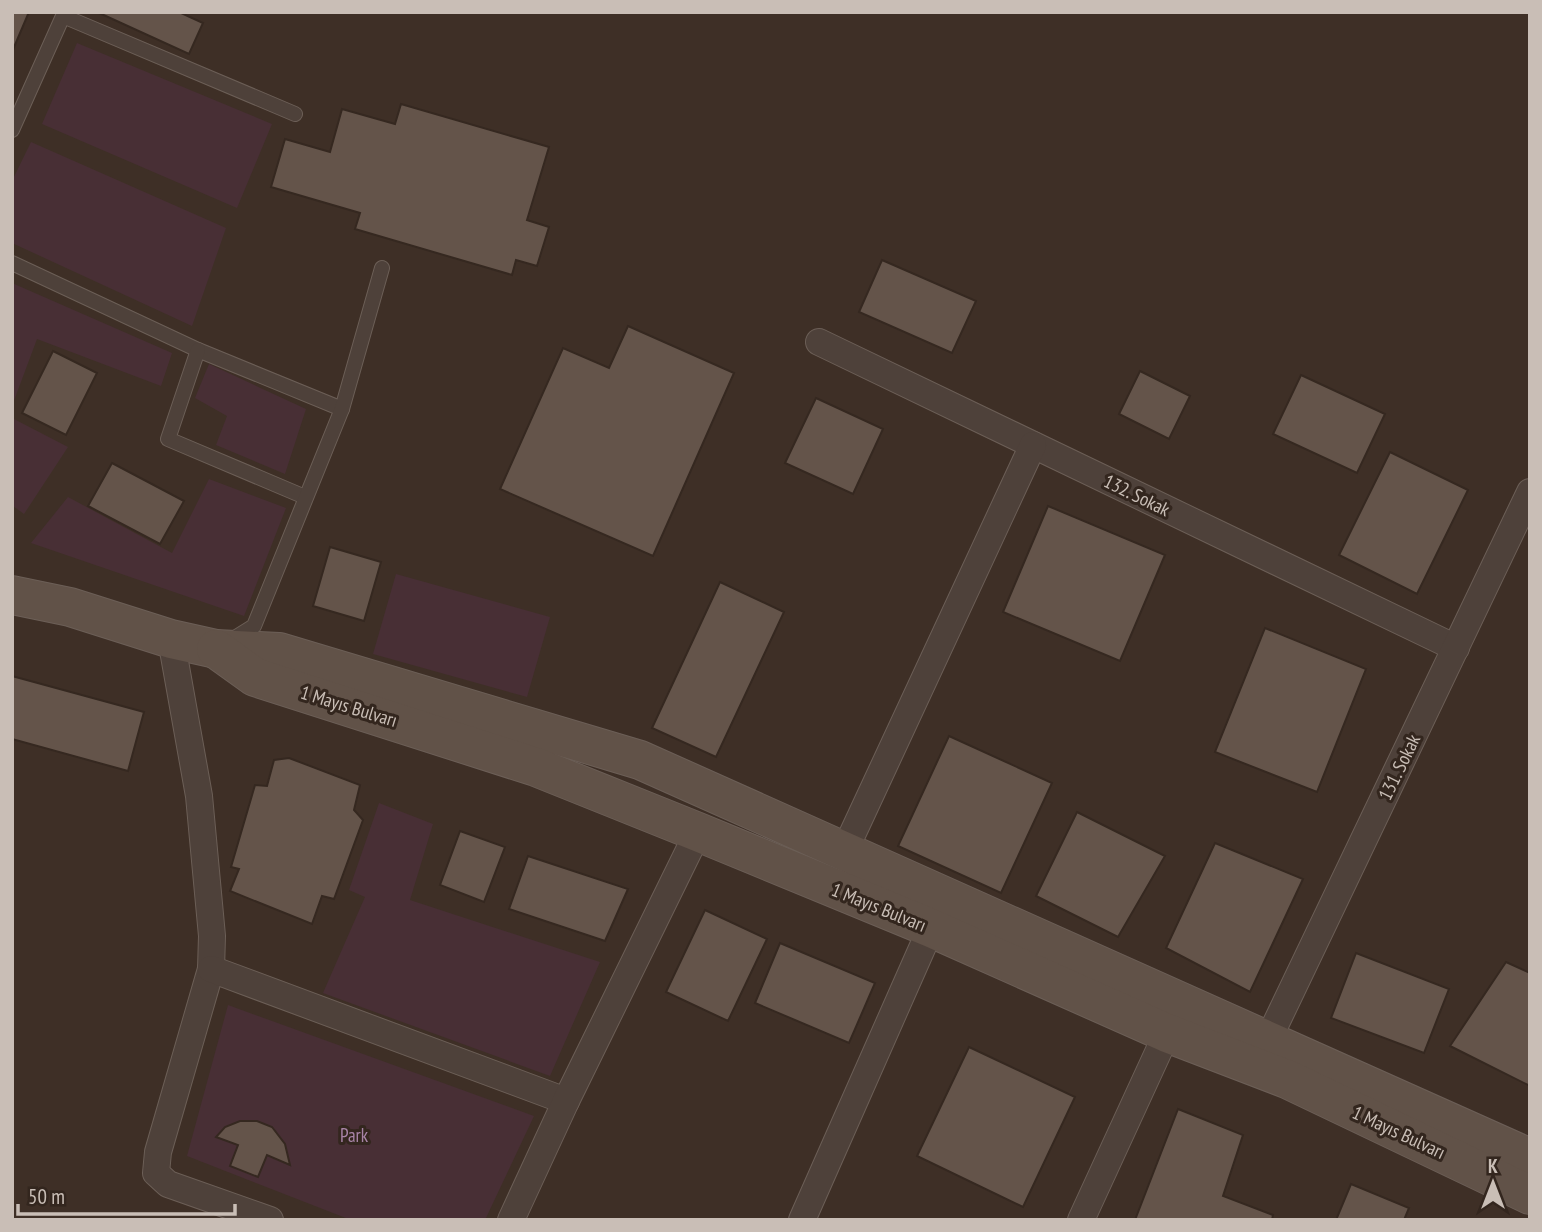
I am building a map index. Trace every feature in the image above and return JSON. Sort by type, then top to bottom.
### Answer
[{"type":"main road","name":"1 Mayıs Bulvarı","points":[[12,595],[70,607],[172,639],[216,649],[279,652],[640,760],[1530,1158]]},
{"type":"main road","name":"1 Mayıs Bulvarı","points":[[216,649],[255,677],[536,767],[930,928],[1167,1033],[1287,1079],[1530,1195]]},
{"type":"street","name":"132. Sokak","points":[[819,342],[1455,648]]},
{"type":"street","points":[[844,852],[1033,445]]},
{"type":"street","name":"131. Sokak","points":[[1267,1042],[1530,492]]},
{"type":"street","points":[[172,639],[199,796],[212,936],[211,969],[158,1152],[156,1173],[168,1184],[270,1220]]},
{"type":"street","points":[[511,1220],[566,1101],[698,832]]},
{"type":"street","points":[[802,1220],[930,928]]},
{"type":"street","points":[[211,969],[566,1101]]},
{"type":"street","points":[[1081,1220],[1167,1033]]},
{"type":"lane","points":[[12,130],[62,16],[295,114]]},
{"type":"lane","points":[[12,263],[198,350],[342,409]]},
{"type":"lane","points":[[216,649],[254,626],[342,409],[382,268]]},
{"type":"lane","points":[[198,350],[168,439],[305,497]]},
{"type":"green space","points":[[77,43],[272,124],[237,208],[42,124]]},
{"type":"green space","points":[[31,142],[226,228],[192,326],[12,243],[12,181]]},
{"type":"green space","points":[[12,283],[172,353],[161,386],[37,339],[12,406]]},
{"type":"green space","points":[[209,364],[306,409],[285,474],[216,445],[227,416],[195,398]]},
{"type":"green space","points":[[12,418],[68,447],[24,514],[13,506],[12,500]]},
{"type":"green space","points":[[209,479],[286,508],[244,616],[31,543],[68,497],[172,553]]},
{"type":"green space","points":[[396,574],[550,617],[527,697],[373,654]]},
{"type":"green space","points":[[379,803],[433,824],[410,900],[600,962],[550,1076],[323,993],[365,897],[349,890]]},
{"type":"green space","name":"Park","points":[[228,1005],[534,1116],[485,1220],[351,1220],[187,1156]]},
{"type":"building","points":[[12,12],[29,12],[12,52]]},
{"type":"building","points":[[97,12],[179,12],[203,23],[189,54]]},
{"type":"building","points":[[401,104],[549,147],[527,220],[549,227],[537,266],[516,260],[512,275],[355,229],[360,213],[271,187],[285,139],[330,152],[342,109],[395,124]]},
{"type":"building","points":[[882,260],[976,301],[952,353],[859,312]]},
{"type":"building","points":[[628,326],[734,373],[653,556],[500,489],[563,348],[609,368]]},
{"type":"building","points":[[53,351],[97,373],[66,435],[22,413]]},
{"type":"building","points":[[1140,371],[1190,396],[1169,439],[1119,414]]},
{"type":"building","points":[[1301,375],[1385,414],[1357,473],[1273,434]]},
{"type":"building","points":[[816,398],[883,429],[853,494],[785,463]]},
{"type":"building","points":[[1390,452],[1468,490],[1417,594],[1339,555]]},
{"type":"building","points":[[112,463],[184,501],[160,544],[88,506]]},
{"type":"building","points":[[1048,506],[1165,555],[1120,661],[1003,612]]},
{"type":"building","points":[[330,547],[381,562],[364,621],[313,606]]},
{"type":"building","points":[[720,582],[784,612],[716,757],[652,728]]},
{"type":"building","points":[[1265,628],[1366,669],[1317,792],[1215,752]]},
{"type":"building","points":[[12,676],[144,712],[128,771],[12,739]]},
{"type":"building","points":[[949,736],[1052,783],[1001,893],[898,846]]},
{"type":"building","points":[[289,758],[360,785],[354,810],[363,820],[334,899],[322,896],[312,924],[230,891],[239,869],[231,867],[255,785],[267,786],[274,760]]},
{"type":"building","points":[[1077,812],[1165,856],[1118,937],[1036,896]]},
{"type":"building","points":[[460,831],[505,847],[484,902],[440,885]]},
{"type":"building","points":[[1215,843],[1303,879],[1250,992],[1166,948]]},
{"type":"building","points":[[528,856],[628,889],[605,941],[509,909]]},
{"type":"building","points":[[705,910],[767,939],[728,1021],[666,992]]},
{"type":"building","points":[[780,943],[875,983],[849,1043],[755,1003]]},
{"type":"building","points":[[1356,953],[1449,989],[1424,1053],[1331,1018]]},
{"type":"building","points":[[1506,962],[1530,973],[1530,1086],[1450,1046]]},
{"type":"building","points":[[969,1047],[1075,1097],[1023,1207],[917,1156]]},
{"type":"building","points":[[1178,1109],[1243,1135],[1223,1196],[1273,1215],[1272,1220],[1135,1220]]},
{"type":"building","points":[[240,1121],[257,1121],[272,1127],[285,1144],[290,1165],[267,1155],[258,1177],[230,1166],[238,1145],[216,1137],[225,1127]]},
{"type":"building","points":[[1351,1184],[1409,1208],[1404,1220],[1336,1220]]}]
